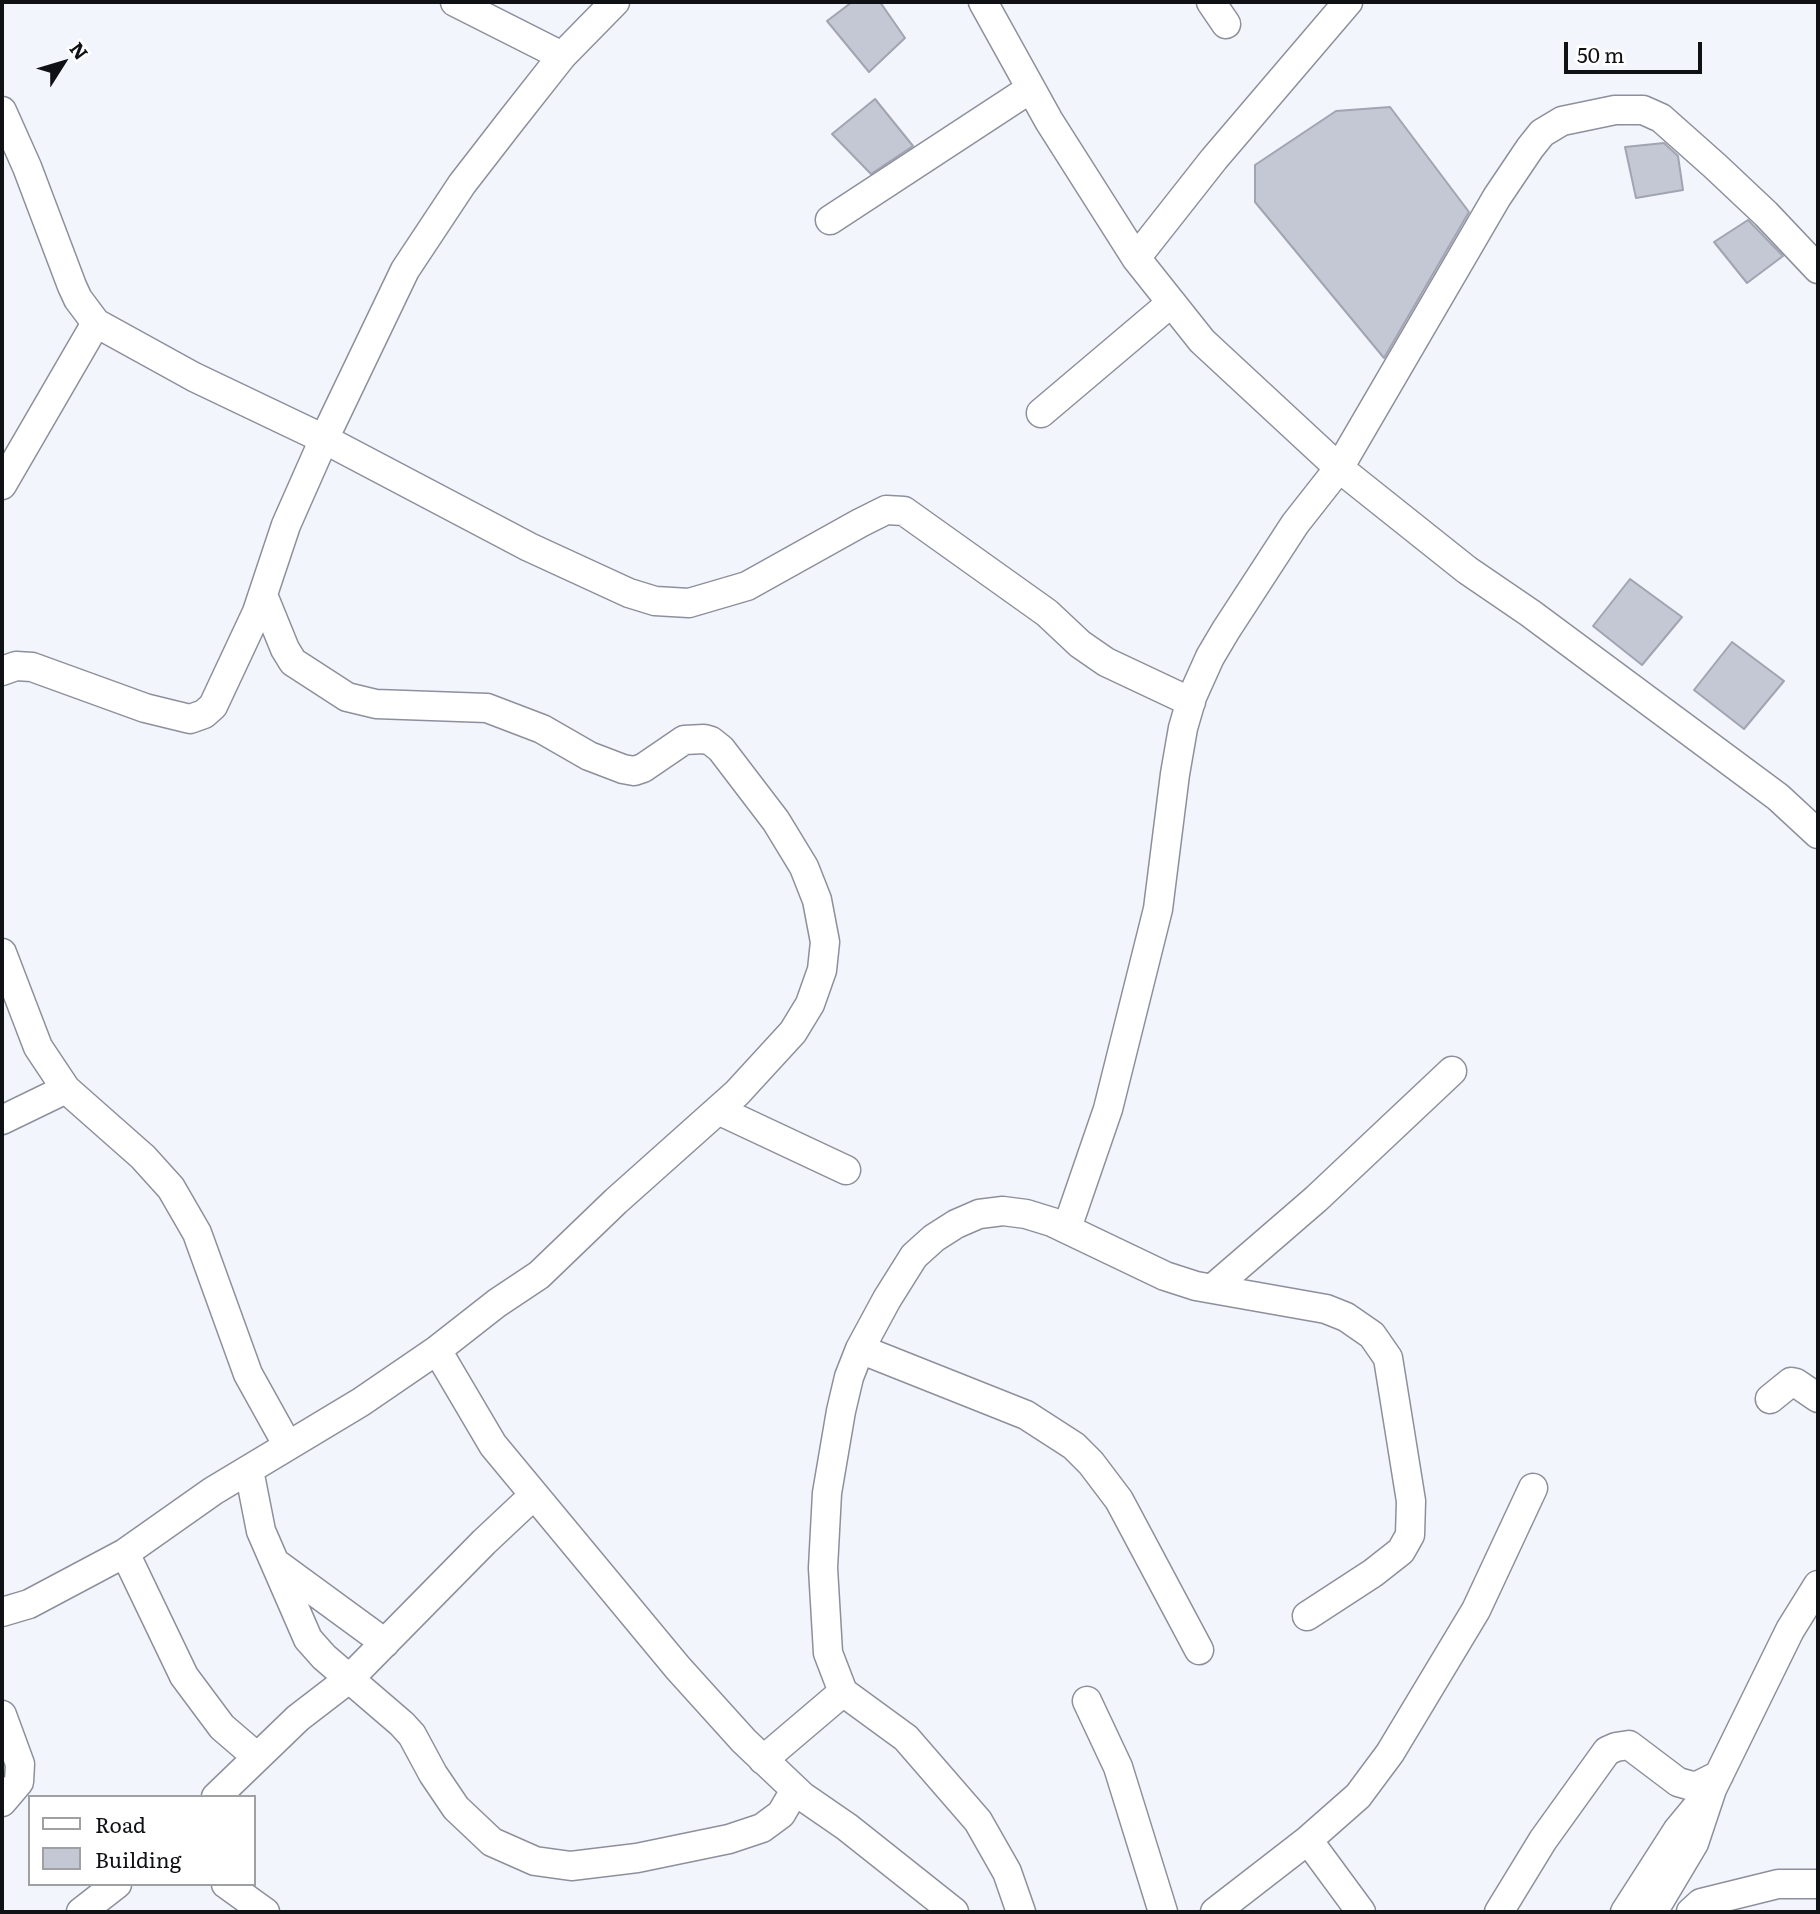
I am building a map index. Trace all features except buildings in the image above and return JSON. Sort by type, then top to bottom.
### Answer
[{"type":"street","points":[[455,2],[562,56]]},
{"type":"street","points":[[2,671],[16,666],[32,667],[145,708],[190,719],[204,714],[214,706],[257,612],[286,525],[405,270],[462,184],[562,56],[615,2]]},
{"type":"street","points":[[984,2],[1030,89],[1136,258],[1202,341],[1339,468],[1467,570],[1530,613],[1778,797],[1818,834]]},
{"type":"street","points":[[1136,258],[1214,159],[1348,2]]},
{"type":"street","points":[[830,220],[1030,89]]},
{"type":"street","points":[[1066,1228],[1108,1109],[1158,909],[1183,727],[1210,657],[1295,524],[1339,468],[1497,197],[1542,133],[1562,121],[1615,110],[1643,110],[1661,118],[1766,214],[1818,269]]},
{"type":"street","points":[[2,111],[27,167],[72,286],[96,323],[194,377],[324,439],[529,547],[629,593],[654,601],[689,603],[747,586],[886,510],[904,511],[1046,613],[1080,644],[1106,662],[1191,702]]},
{"type":"street","points":[[1041,413],[1171,303]]},
{"type":"street","points":[[2,485],[96,323]]},
{"type":"street","points":[[2,1612],[29,1604],[125,1553],[213,1491],[360,1402],[437,1350],[497,1303],[539,1275],[616,1201],[737,1093],[793,1032],[810,1004],[822,971],[825,942],[817,900],[804,867],[776,821],[721,749],[704,739],[684,740],[643,768],[634,771],[589,756],[542,729],[486,708],[376,704],[347,697],[293,662],[263,595]]},
{"type":"street","points":[[2,954],[38,1047],[66,1089],[143,1157],[171,1188],[197,1233],[248,1374],[288,1446]]},
{"type":"street","points":[[1213,1289],[1315,1199],[1452,1071]]},
{"type":"street","points":[[2,1120],[66,1089]]},
{"type":"street","points":[[718,1110],[846,1170]]},
{"type":"street","points":[[1021,1912],[1007,1872],[978,1821],[906,1738],[843,1692],[828,1653],[823,1568],[827,1493],[841,1411],[849,1377],[860,1349],[887,1299],[915,1256],[934,1238],[979,1214],[1003,1211],[1026,1214],[1066,1228],[1165,1276],[1196,1286],[1326,1309],[1360,1325],[1373,1335],[1388,1358],[1411,1502],[1410,1535],[1401,1551],[1373,1573],[1307,1616]]},
{"type":"street","points":[[860,1349],[1026,1415],[1074,1446],[1091,1463],[1119,1500],[1199,1650]]},
{"type":"street","points":[[437,1350],[493,1445],[678,1668],[763,1760],[795,1790],[847,1827],[954,1912]]},
{"type":"street","points":[[1770,1399],[1791,1382],[1818,1398]]},
{"type":"street","points":[[249,1470],[261,1531],[309,1639],[324,1657],[351,1678],[412,1735],[433,1774],[456,1808],[492,1842],[535,1861],[571,1866],[638,1858],[729,1839],[762,1828],[781,1814],[795,1790]]},
{"type":"street","points":[[1215,1912],[1308,1840],[1358,1796],[1396,1742],[1476,1611],[1533,1488]]},
{"type":"street","points":[[218,1795],[298,1718],[351,1678],[484,1542],[534,1495]]},
{"type":"street","points":[[125,1553],[184,1676],[222,1727],[257,1758]]},
{"type":"street","points":[[275,1562],[385,1643]]},
{"type":"street","points":[[1653,1912],[1694,1843],[1716,1782],[1790,1630],[1818,1585]]},
{"type":"street","points":[[763,1760],[843,1692]]},
{"type":"street","points":[[1087,1701],[1118,1767],[1163,1912]]},
{"type":"street","points":[[2,1715],[20,1764],[19,1782],[2,1802]]},
{"type":"street","points":[[1499,1912],[1543,1840],[1607,1751],[1616,1746],[1629,1745],[1678,1782],[1699,1786],[1716,1782]]},
{"type":"street","points":[[1625,1912],[1677,1831],[1716,1782]]},
{"type":"street","points":[[1308,1840],[1361,1912]]},
{"type":"street","points":[[1672,1881],[1696,1908],[1778,1884],[1818,1884]]},
{"type":"street","points":[[81,1912],[114,1886]]},
{"type":"street","points":[[229,1886],[265,1912]]}]
